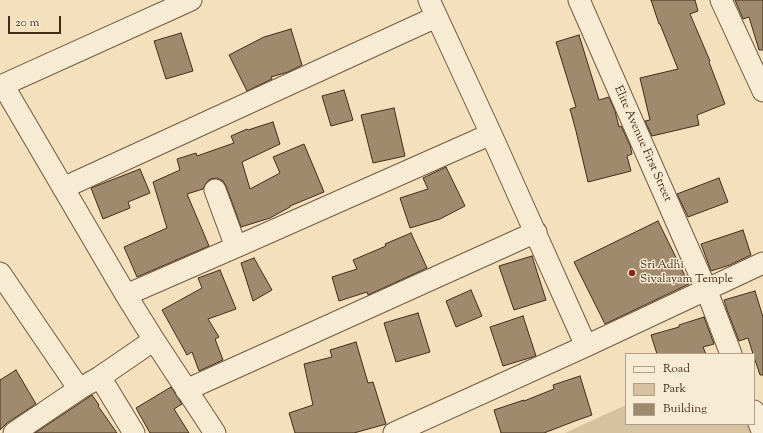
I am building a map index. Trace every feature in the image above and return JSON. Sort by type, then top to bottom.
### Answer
[{"type":"street","points":[[191,0],[3,85],[126,295],[215,433]]},
{"type":"street","name":"Elite Avenue First Street","points":[[579,0],[706,289],[732,353]]},
{"type":"street","points":[[722,0],[763,91]]},
{"type":"street","points":[[63,188],[432,9],[536,232],[586,346]]},
{"type":"street","points":[[126,295],[491,134]]},
{"type":"street","points":[[215,190],[236,247]]},
{"type":"street","points":[[186,390],[536,232]]},
{"type":"street","points":[[394,433],[586,346],[763,263]]},
{"type":"street","points":[[0,273],[79,389]]},
{"type":"street","points":[[24,430],[79,389],[100,377],[154,340]]},
{"type":"street","points":[[100,377],[134,433]]},
{"type":"street","points":[[755,413],[763,433]]},
{"type":"green space","points":[[625,405],[625,425],[752,425],[755,433],[565,433]]},
{"type":"building","points":[[651,0],[695,0],[698,11],[690,14],[710,61],[709,62],[725,104],[697,115],[699,125],[652,136],[645,121],[650,120],[640,78],[678,69],[659,24]]},
{"type":"building","points":[[735,0],[763,0],[763,50],[759,50],[749,17],[743,19]]},
{"type":"building","points":[[291,29],[302,65],[288,72],[271,77],[272,79],[247,91],[229,55],[264,37]]},
{"type":"building","points":[[181,33],[193,71],[166,79],[154,41]]},
{"type":"building","points":[[579,35],[599,100],[609,97],[615,111],[619,127],[621,126],[630,145],[632,154],[627,156],[631,171],[588,182],[570,109],[576,107],[556,42]]},
{"type":"building","points":[[344,90],[353,120],[331,126],[322,96]]},
{"type":"building","points":[[394,108],[405,156],[373,163],[361,115]]},
{"type":"building","points":[[273,122],[280,144],[242,162],[250,189],[280,173],[273,157],[304,144],[324,192],[290,206],[270,218],[241,227],[223,181],[217,178],[210,179],[203,189],[187,194],[209,246],[137,277],[124,247],[167,228],[153,182],[180,170],[177,159],[196,153],[197,156],[234,143],[231,136],[247,129],[248,130]]},
{"type":"building","points":[[446,167],[465,206],[440,219],[410,228],[400,198],[428,189],[423,178]]},
{"type":"building","points":[[140,169],[150,193],[128,202],[130,208],[103,219],[91,188]]},
{"type":"building","points":[[719,178],[728,202],[688,217],[677,194]]},
{"type":"building","name":"Sri Adhi Sivalayam Temple","points":[[658,221],[689,284],[605,324],[574,262]]},
{"type":"building","points":[[743,230],[751,255],[730,265],[711,271],[701,244]]},
{"type":"building","points":[[411,233],[427,268],[368,295],[367,292],[339,301],[332,277],[357,269],[353,260],[386,246],[385,244]]},
{"type":"building","points":[[532,256],[546,300],[514,310],[499,266]]},
{"type":"building","points":[[254,258],[272,290],[253,301],[241,263]]},
{"type":"building","points":[[220,270],[236,309],[208,319],[219,337],[215,339],[223,360],[199,371],[192,352],[187,355],[162,310],[202,288],[198,278]]},
{"type":"building","points":[[471,290],[482,316],[456,327],[446,301]]},
{"type":"building","points":[[755,291],[763,317],[763,375],[760,375],[755,360],[755,353],[753,353],[748,338],[739,341],[724,300]]},
{"type":"building","points":[[418,313],[430,352],[396,362],[384,323]]},
{"type":"building","points":[[523,316],[536,356],[503,366],[490,327]]},
{"type":"building","points":[[704,317],[714,344],[703,347],[706,353],[657,353],[651,335],[679,327],[679,325]]},
{"type":"building","points":[[356,342],[368,383],[373,382],[386,424],[354,433],[295,433],[289,413],[313,405],[304,364],[332,357],[330,350]]},
{"type":"building","points":[[16,370],[36,404],[7,423],[0,430],[0,380]]},
{"type":"building","points":[[580,376],[592,415],[544,433],[501,433],[494,410],[524,401],[554,389],[553,385]]},
{"type":"building","points":[[171,387],[182,404],[174,409],[189,433],[150,433],[136,408]]},
{"type":"building","points":[[92,395],[117,433],[35,433]]},
{"type":"place","name":"Sri Adhi Sivalayam Temple","points":[[632,273]]}]
